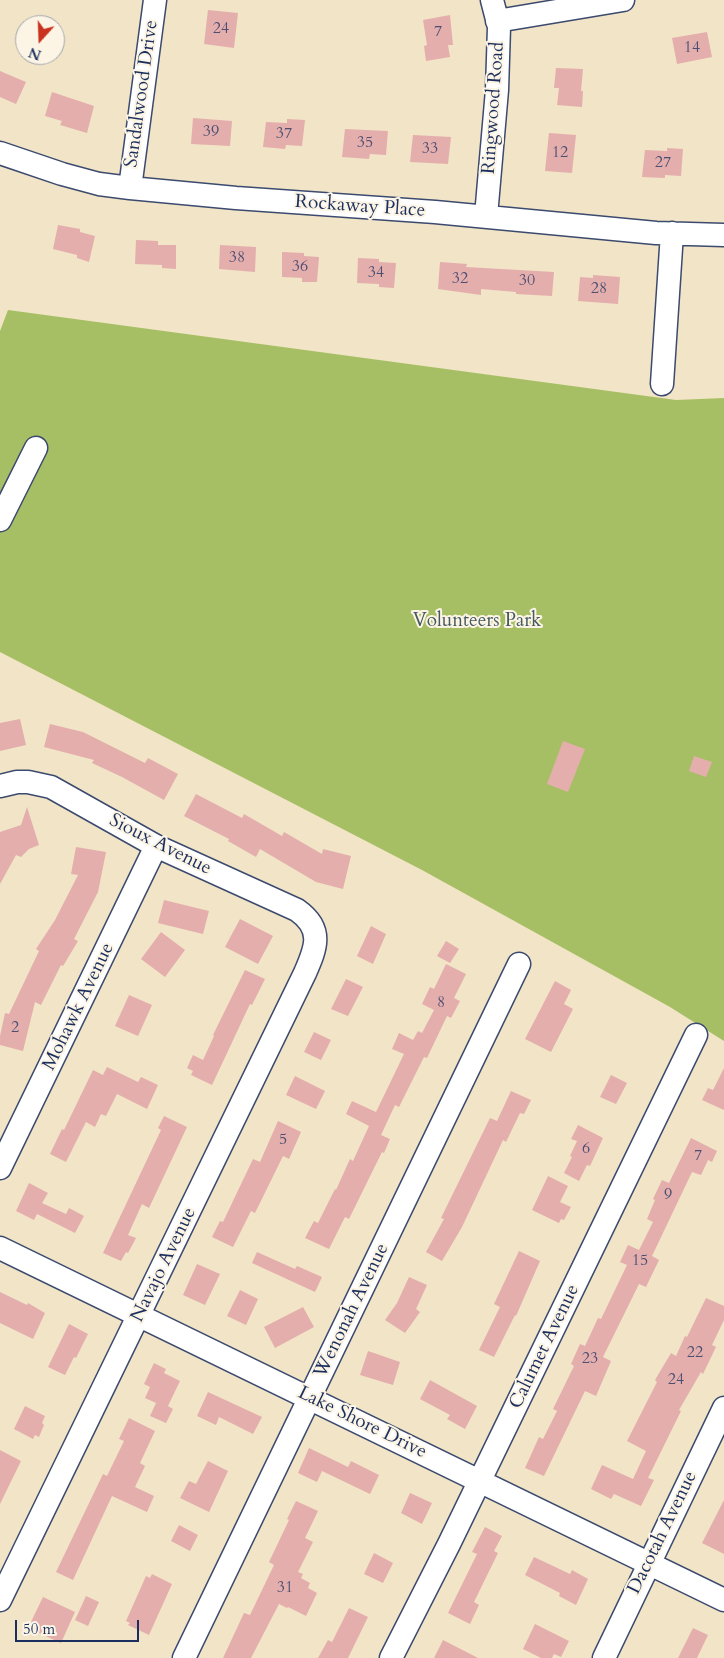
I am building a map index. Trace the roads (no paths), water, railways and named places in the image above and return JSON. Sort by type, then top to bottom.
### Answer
[{"type":"street","name":"Sandalwood Drive","points":[[130,188],[155,0]]},
{"type":"street","points":[[495,11],[623,0]]},
{"type":"street","name":"Ringwood Road","points":[[486,216],[499,28],[495,11]]},
{"type":"street","name":"Rockaway Place","points":[[0,153],[62,174],[99,184],[130,188],[236,198],[486,216],[672,233],[724,235]]},
{"type":"street","points":[[662,384],[672,233]]},
{"type":"street","points":[[0,520],[36,448]]},
{"type":"street","name":"Sioux Avenue","points":[[0,786],[17,782],[28,782],[50,787],[156,846],[298,910],[307,917],[313,927]]},
{"type":"street","name":"Mohawk Avenue","points":[[0,1168],[156,846]]},
{"type":"street","name":"Navajo Avenue","points":[[0,1600],[305,973],[315,949],[316,936],[313,927]]},
{"type":"street","name":"Wenonah Avenue","points":[[184,1658],[519,964]]},
{"type":"street","name":"Calumet Avenue","points":[[391,1658],[480,1481],[696,1035]]},
{"type":"street","name":"Lake Shore Drive","points":[[0,1248],[310,1397],[724,1600]]},
{"type":"street","name":"Dacotah Avenue","points":[[604,1658],[724,1408]]},
{"type":"park label","name":"Volunteers Park","points":[[477,622]]}]
